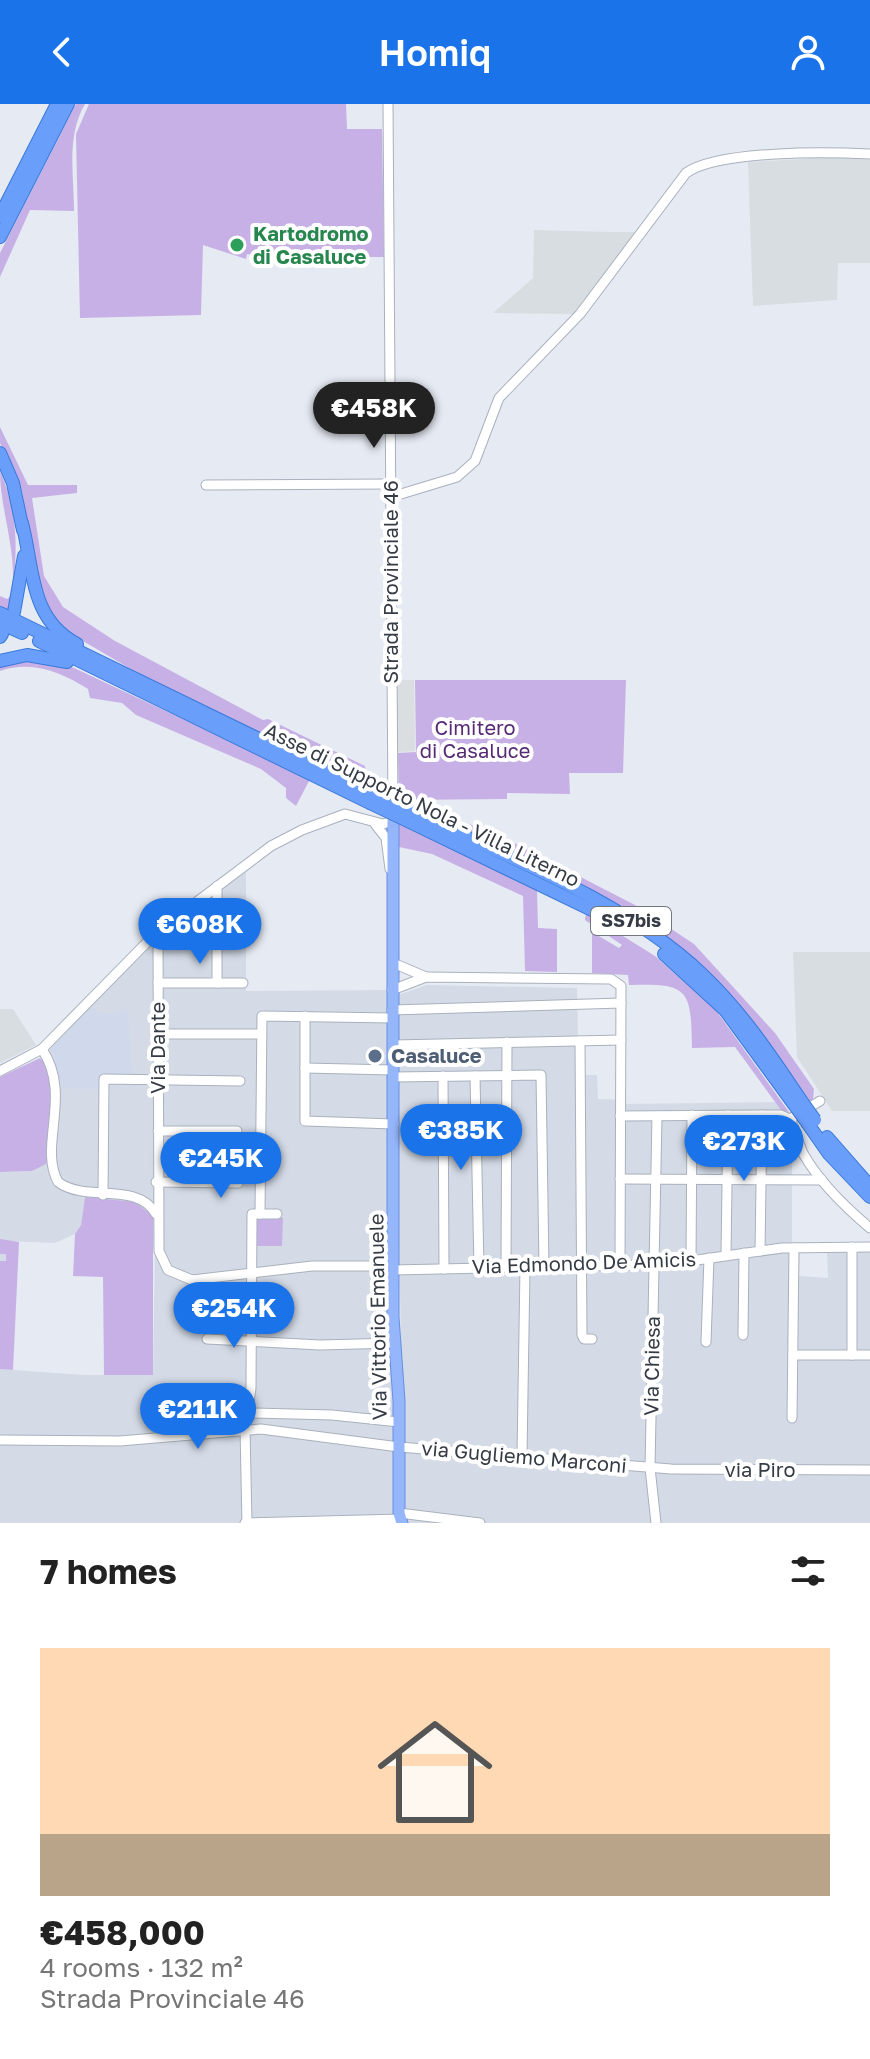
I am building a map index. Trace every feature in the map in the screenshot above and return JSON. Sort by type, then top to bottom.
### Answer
[{"type":"highway","points":[[0,216],[57,104]]},
{"type":"highway","points":[[0,237],[68,104]]},
{"type":"highway","points":[[0,453],[13,483],[35,592],[43,611],[59,631],[99,659]]},
{"type":"highway","points":[[7,612],[24,564],[22,523]]},
{"type":"highway","name":"Asse di Supporto Nola - Villa Literno","points":[[7,612],[371,798]]},
{"type":"highway","name":"Asse di Supporto Nola - Villa Literno","points":[[1,631],[108,676],[409,816],[592,909],[649,942],[725,1010],[812,1122],[870,1186]]},
{"type":"highway","points":[[0,661],[14,656],[39,655],[108,676]]},
{"type":"highway","name":"Asse di Supporto Nola - Villa Literno","points":[[812,1122],[829,1154],[870,1197]]},
{"type":"main road","name":"Via Vittorio Emanuele","points":[[393,821],[393,1268],[401,1518]]},
{"type":"street","name":"Strada Provinciale 46","points":[[388,104],[393,821]]},
{"type":"street","points":[[391,497],[457,477],[467,471],[475,461],[499,398],[580,314],[686,173],[705,162],[765,156],[870,154]]},
{"type":"street","points":[[206,485],[390,484]]},
{"type":"street","points":[[370,819],[385,814],[393,796]]},
{"type":"street","points":[[0,1071],[42,1049],[158,931],[271,846],[345,814],[393,821]]},
{"type":"street","points":[[370,819],[386,838],[393,873]]},
{"type":"street","points":[[217,886],[217,983]]},
{"type":"street","name":"Via Dante","points":[[158,931],[156,1214],[160,1258],[174,1274],[199,1280],[312,1266],[393,1268]]},
{"type":"street","points":[[393,963],[426,977]]},
{"type":"street","points":[[392,990],[426,977],[611,979],[621,986],[620,1265]]},
{"type":"street","points":[[158,983],[243,983]]},
{"type":"street","points":[[260,1214],[262,1016],[392,1014],[621,1003]]},
{"type":"street","points":[[305,1016],[305,1121],[394,1124]]},
{"type":"street","points":[[158,1034],[261,1034]]},
{"type":"street","points":[[393,1045],[621,1040]]},
{"type":"street","points":[[580,1041],[582,1335],[584,1339],[592,1339]]},
{"type":"street","points":[[506,1267],[507,1042]]},
{"type":"street","points":[[42,1049],[58,1094],[53,1159],[56,1178],[71,1190],[141,1200],[156,1214]]},
{"type":"street","points":[[305,1068],[443,1076],[541,1075],[544,1267]]},
{"type":"street","points":[[443,1076],[444,1269]]},
{"type":"street","points":[[475,1076],[479,1268]]},
{"type":"street","points":[[103,1195],[104,1079],[240,1081]]},
{"type":"street","points":[[620,1116],[762,1115],[790,1119],[820,1101]]},
{"type":"street","points":[[691,1261],[692,1115]]},
{"type":"street","points":[[726,1255],[728,1115]]},
{"type":"street","points":[[760,1251],[762,1115]]},
{"type":"street","name":"Via Chiesa","points":[[656,1523],[650,1468],[657,1116]]},
{"type":"street","points":[[790,1119],[806,1158],[822,1180],[870,1228]]},
{"type":"street","points":[[158,1131],[237,1131]]},
{"type":"street","points":[[156,1182],[238,1183],[239,1163]]},
{"type":"street","points":[[620,1179],[822,1180]]},
{"type":"street","points":[[277,1214],[252,1214],[249,1413],[245,1429],[246,1523],[401,1518],[480,1523]]},
{"type":"street","points":[[852,1247],[852,1355]]},
{"type":"street","name":"Via Edmondo De Amicis","points":[[393,1268],[654,1264],[794,1248],[870,1247]]},
{"type":"street","points":[[792,1418],[794,1248]]},
{"type":"street","points":[[743,1335],[744,1253]]},
{"type":"street","points":[[706,1342],[709,1258]]},
{"type":"street","points":[[522,1456],[525,1267]]},
{"type":"street","points":[[207,1339],[395,1343]]},
{"type":"street","points":[[793,1355],[870,1355]]},
{"type":"street","points":[[249,1413],[305,1413],[399,1422]]},
{"type":"street","name":"via Gugliemo Marconi","points":[[0,1440],[120,1441],[245,1429],[399,1447],[650,1468]]},
{"type":"street","name":"via Piro","points":[[650,1468],[870,1470]]},
{"type":"shaded area","points":[[840,157],[870,160],[870,263],[838,263],[837,300],[753,306],[748,162]]},
{"type":"shaded area","points":[[534,230],[639,232],[577,314],[493,313],[533,278]]},
{"type":"shaded area","points":[[396,680],[414,680],[415,751],[398,752]]},
{"type":"shaded area","points":[[246,871],[246,991],[389,990],[398,1523],[0,1523],[0,1369],[84,1375],[153,1375],[155,1248],[85,1197],[81,1225],[75,1234],[55,1243],[7,1241],[6,1261],[0,1261],[0,1172],[32,1171],[45,1062],[38,1055],[164,931]]},
{"type":"shaded area","points":[[793,952],[870,952],[870,1111],[832,1111],[797,1057]]},
{"type":"shaded area","points":[[427,985],[577,988],[583,1075],[597,1075],[598,1099],[625,1100],[626,1104],[776,1102],[781,1110],[793,1115],[800,1138],[792,1143],[792,1244],[800,1244],[799,1276],[828,1278],[827,1253],[870,1252],[870,1523],[404,1523],[395,996]]},
{"type":"shaded area","points":[[92,1007],[100,1014],[122,1012],[125,1008],[128,1012],[132,1074],[102,1074],[102,1089],[62,1088],[51,1049]]},
{"type":"shaded area","points":[[0,1009],[13,1009],[36,1045],[0,1063]]},
{"type":"green space","points":[[76,104],[85,104],[73,142],[74,211],[30,210],[0,277],[0,253]]},
{"type":"green space","points":[[89,104],[346,104],[347,129],[382,129],[384,257],[340,257],[339,251],[331,251],[331,257],[272,258],[247,254],[246,259],[203,245],[201,315],[80,318],[76,134]]},
{"type":"green space","points":[[0,427],[28,485],[77,485],[77,493],[32,498],[44,576],[63,607],[115,641],[263,720],[268,719],[365,766],[367,785],[141,675],[59,627],[40,599],[22,491],[0,443]]},
{"type":"green space","points":[[0,471],[7,488],[16,540],[10,611],[0,606],[0,596],[7,599],[11,596],[13,565]]},
{"type":"green space","points":[[15,659],[53,660],[72,667],[310,779],[296,806],[286,798],[286,788],[261,769],[136,715],[122,703],[90,698],[88,689],[67,677],[35,667],[0,671],[0,663]]},
{"type":"green space","name":"Cimitero di Casaluce","points":[[415,680],[626,680],[623,773],[569,773],[570,794],[507,793],[507,799],[399,800],[398,753],[416,752]]},
{"type":"green space","points":[[463,822],[495,833],[635,905],[694,944],[775,1033],[814,1089],[813,1099],[809,1103],[743,1010],[690,958],[449,825]]},
{"type":"green space","points":[[399,823],[537,889],[538,928],[557,929],[557,972],[525,971],[523,896],[432,854],[399,847]]},
{"type":"green space","points":[[586,913],[655,956],[715,1009],[789,1112],[781,1110],[735,1047],[692,1048],[687,1002],[675,988],[629,985],[628,975],[592,973],[592,932],[619,948],[622,945],[585,920]]},
{"type":"green space","points":[[40,1058],[46,1066],[51,1093],[46,1164],[32,1171],[0,1172],[0,1077]]},
{"type":"green space","points":[[85,1197],[135,1202],[153,1216],[153,1375],[104,1375],[103,1277],[73,1276],[75,1234],[81,1225]]},
{"type":"green space","points":[[283,1218],[282,1246],[253,1246],[256,1219]]},
{"type":"green space","points":[[0,1239],[19,1242],[13,1370],[0,1369],[0,1261],[6,1261],[6,1254],[0,1254]]},
{"type":"place","name":"Kartodromo di Casaluce","points":[[237,245]]},
{"type":"place","name":"Casaluce","points":[[375,1056]]}]
